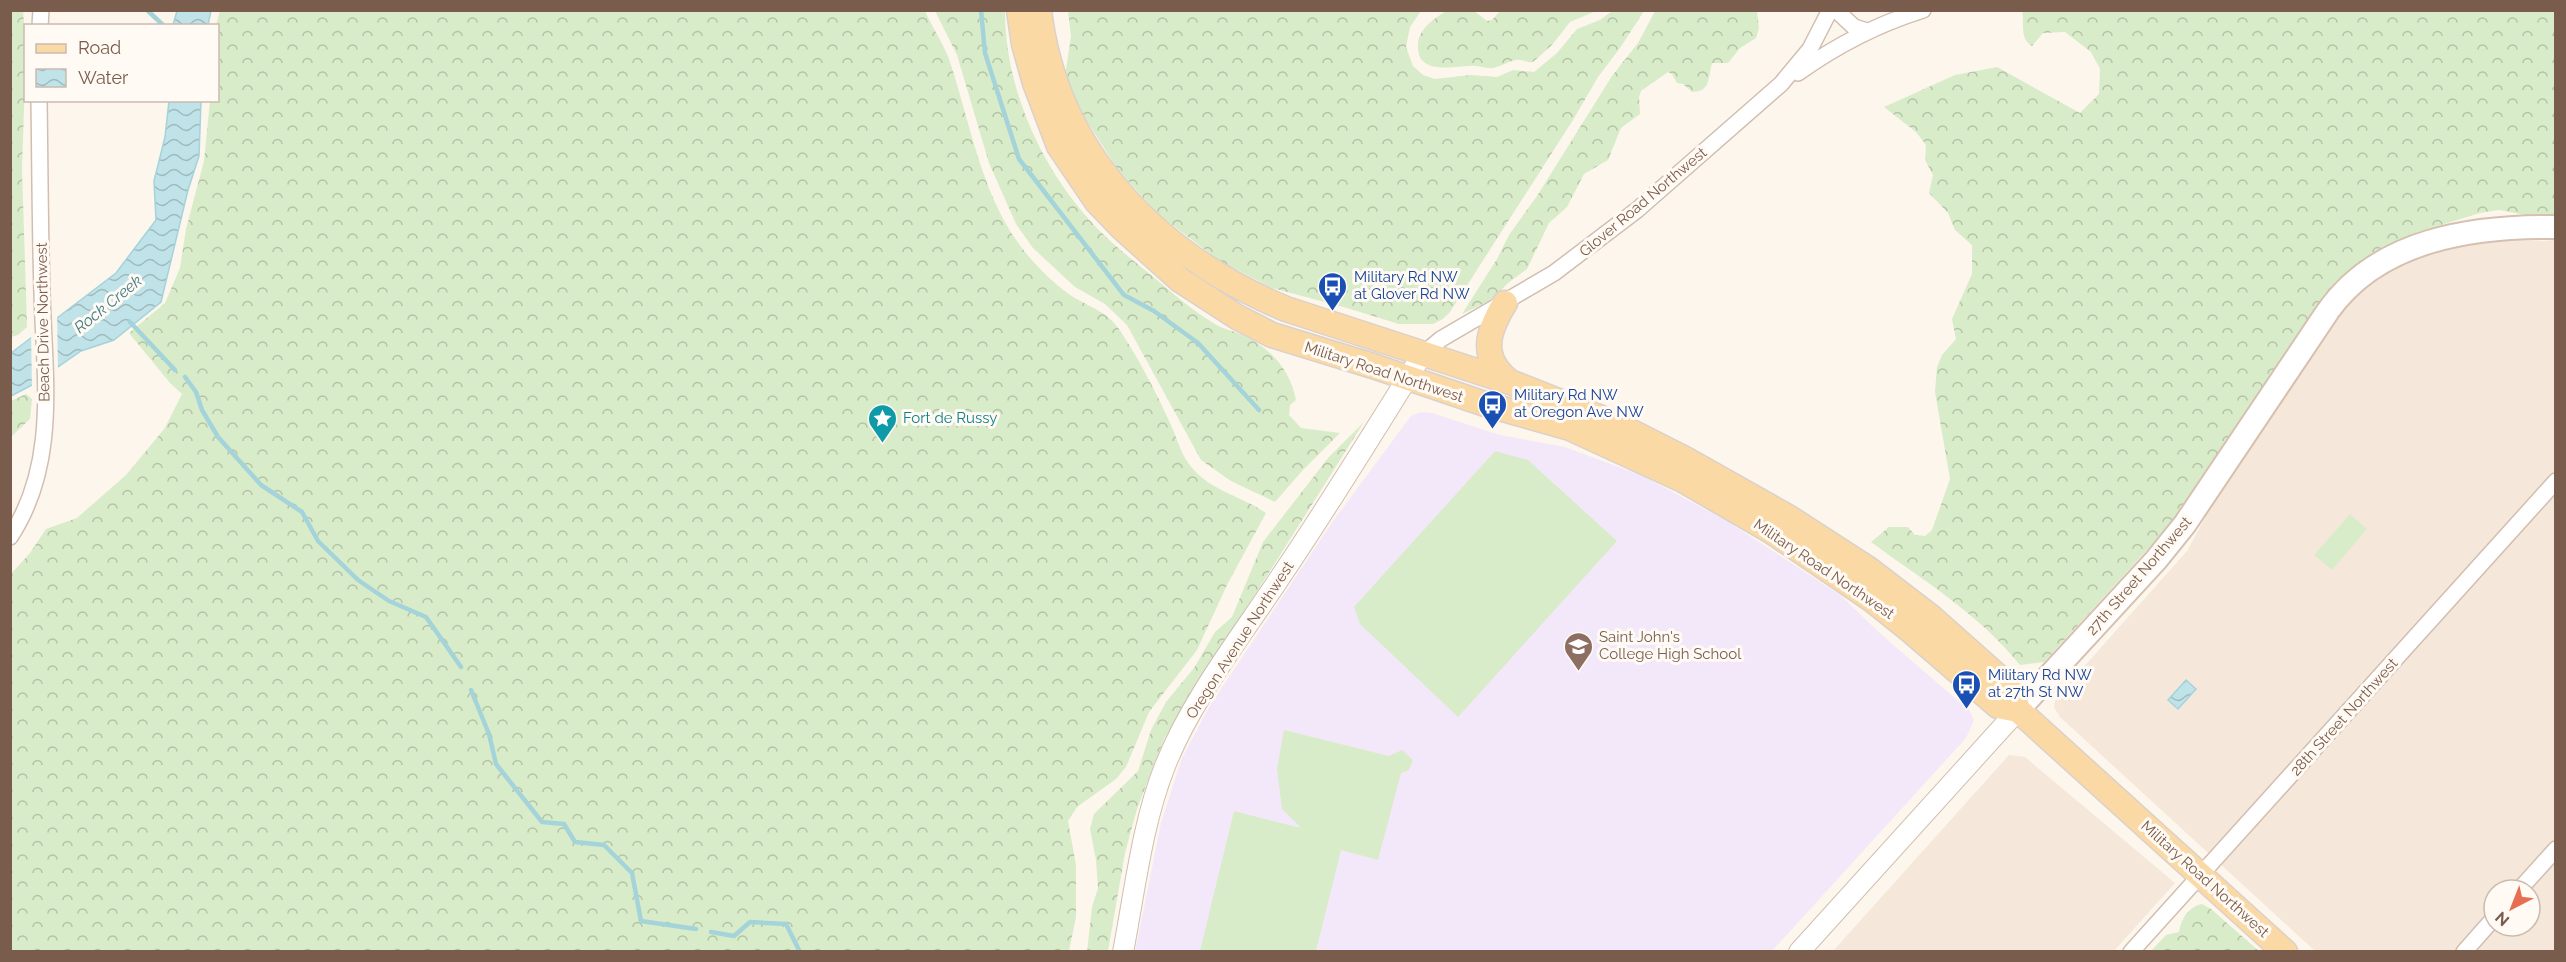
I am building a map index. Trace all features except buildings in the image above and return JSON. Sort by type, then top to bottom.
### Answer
[{"type":"main road","name":"Military Road Northwest","points":[[1019,10],[1024,44],[1035,83],[1059,146],[1097,202],[1180,280],[1237,318],[1272,336],[1485,404],[1570,428],[1683,480],[1771,531],[1871,599],[1998,706],[2018,710],[2285,951]]},
{"type":"main road","name":"Military Road Northwest","points":[[1039,10],[1047,52],[1062,96],[1090,154],[1120,193],[1161,234],[1204,268],[1256,296],[1422,355],[1510,382],[1614,423],[1750,494],[1837,547],[1902,593],[2012,689],[2018,710]]},
{"type":"main road","name":"27th Street Northwest","points":[[2018,710],[2145,572],[2185,524],[2328,311],[2353,282],[2399,254],[2439,238],[2503,227],[2556,227]]},
{"type":"main road","points":[[1505,303],[1492,323],[1488,340],[1492,360],[1497,369],[1510,382]]},
{"type":"street","name":"Glover Road Northwest","points":[[1422,355],[1441,339],[1562,268],[1608,234],[1781,84],[1810,49],[1830,10]]},
{"type":"street","points":[[1836,10],[1854,27],[1867,32]]},
{"type":"street","points":[[1781,84],[1826,53],[1867,32],[1923,10]]},
{"type":"street","name":"Beach Drive Northwest","points":[[10,537],[27,509],[37,482],[43,454],[46,405],[39,102]]},
{"type":"street","name":"Oregon Avenue Northwest","points":[[1123,951],[1153,805],[1161,776],[1177,741],[1217,674],[1340,487],[1422,355]]},
{"type":"street","name":"28th Street Northwest","points":[[2131,951],[2556,481]]},
{"type":"street","name":"27th Street Northwest","points":[[1799,951],[2018,710]]},
{"type":"street","points":[[2530,878],[2556,849]]},
{"type":"street","points":[[2464,951],[2482,931]]},
{"type":"shaded area","points":[[2483,239],[2555,240],[2555,951],[2315,951],[2060,717],[2054,707],[2056,698],[2187,551],[2235,462],[2341,307],[2401,260]]},
{"type":"shaded area","name":"Saint John's College High School","points":[[1421,412],[1432,413],[1500,435],[1565,447],[1643,476],[1727,521],[1840,595],[1883,636],[1969,710],[1974,720],[1966,738],[1772,951],[1135,952],[1161,823],[1182,758],[1209,707],[1333,521],[1411,416]]},
{"type":"shaded area","points":[[2009,755],[2025,757],[2175,883],[2114,951],[1833,951]]},
{"type":"green space","points":[[23,10],[24,24],[22,168],[27,327],[18,335],[11,337],[10,11]]},
{"type":"green space","points":[[220,10],[925,11],[949,59],[987,184],[1010,231],[1030,258],[1055,283],[1075,298],[1104,314],[1119,329],[1147,376],[1183,453],[1193,469],[1209,483],[1266,513],[1228,583],[1197,650],[1149,712],[1126,767],[1116,779],[1077,807],[1068,821],[1076,865],[1076,917],[1069,951],[11,951],[11,574],[30,553],[46,529],[77,518],[126,475],[165,428],[182,394],[170,383],[129,333],[165,303],[180,268],[186,229],[204,161],[210,102],[219,102],[219,24],[216,24]]},
{"type":"green space","points":[[1448,10],[1474,11],[1487,21],[1492,20],[1500,11],[1596,11],[1570,22],[1552,45],[1533,62],[1515,60],[1490,68],[1436,67],[1423,61],[1419,54],[1419,38],[1428,24]]},
{"type":"green space","points":[[935,11],[1005,11],[1012,72],[1032,132],[1064,187],[1083,212],[1114,244],[1188,305],[1218,326],[1251,339],[1269,352],[1289,378],[1296,400],[1290,405],[1289,415],[1301,428],[1340,433],[1275,502],[1231,481],[1201,460],[1127,325],[1105,304],[1075,287],[1033,248],[1016,224],[989,163],[957,55]]},
{"type":"green space","points":[[1068,11],[1421,11],[1410,27],[1406,47],[1413,66],[1423,75],[1435,79],[1471,75],[1497,77],[1513,70],[1534,72],[1557,53],[1577,29],[1600,20],[1612,11],[1644,11],[1598,77],[1450,312],[1433,324],[1399,324],[1272,288],[1220,261],[1159,215],[1118,170],[1079,109],[1065,75],[1071,37]]},
{"type":"green space","points":[[1655,11],[1757,11],[1759,28],[1756,38],[1740,48],[1728,63],[1712,63],[1708,83],[1703,89],[1692,92],[1683,84],[1677,83],[1672,74],[1668,72],[1641,91],[1640,114],[1621,128],[1608,160],[1584,174],[1567,207],[1549,223],[1527,269],[1508,283],[1493,299],[1462,314],[1497,259],[1509,235],[1537,196],[1612,76],[1638,43]]},
{"type":"green space","points":[[2022,11],[2555,11],[2555,216],[2526,215],[2499,210],[2480,213],[2418,232],[2379,251],[2346,275],[2321,301],[2179,515],[2044,662],[2020,665],[1969,614],[1871,542],[1889,527],[1908,527],[1915,535],[1925,536],[1932,530],[1950,479],[1935,392],[1937,367],[1942,355],[1956,339],[1952,319],[1972,274],[1972,245],[1955,230],[1948,213],[1929,193],[1933,175],[1925,160],[1926,145],[1916,132],[1884,107],[1955,75],[1997,67],[2080,113],[2099,94],[2100,69],[2091,52],[2065,32],[2043,33],[2032,46],[2025,39]]},
{"type":"green space","points":[[26,394],[32,399],[30,419],[11,437],[11,401]]},
{"type":"green space","points":[[1364,422],[1164,739],[1137,809],[1125,853],[1108,951],[1087,952],[1092,907],[1098,888],[1090,829],[1094,814],[1138,771],[1151,730],[1166,702],[1194,668],[1215,632],[1232,617],[1263,542],[1328,458]]},
{"type":"green space","points":[[1495,451],[1528,460],[1617,541],[1458,717],[1360,624],[1354,607]]},
{"type":"green space","points":[[2350,514],[2367,529],[2332,570],[2314,555]]},
{"type":"green space","points":[[1284,730],[1389,756],[1402,750],[1413,760],[1409,770],[1401,773],[1378,860],[1341,850],[1316,951],[1200,951],[1234,811],[1301,828],[1282,809],[1277,769]]},
{"type":"green space","points":[[2202,904],[2211,909],[2259,951],[2151,951],[2166,935],[2179,932],[2186,914]]},
{"type":"water","points":[[177,11],[211,11],[208,24],[173,24]]},
{"type":"water","name":"Rock Creek","points":[[169,102],[201,102],[199,156],[188,190],[161,302],[114,340],[81,351],[32,385],[11,396],[11,353],[116,273],[156,220],[154,181],[165,137]]},
{"type":"water","points":[[2186,680],[2196,689],[2178,709],[2168,700]]},
{"type":"pier","points":[[57,312],[58,371],[32,389],[31,332]]},
{"type":"waterway","points":[[147,10],[162,24]]},
{"type":"waterway","points":[[981,10],[985,53],[1019,159],[1124,295],[1154,311],[1198,343],[1259,410]]},
{"type":"waterway","points":[[130,322],[175,370]]},
{"type":"waterway","points":[[185,377],[196,392],[202,410],[218,437],[261,485],[302,512],[318,541],[358,580],[389,601],[426,617],[461,667]]},
{"type":"waterway","points":[[471,690],[489,734],[496,764],[542,822],[564,824],[575,842],[604,845],[632,873],[641,921],[696,929]]},
{"type":"waterway","points":[[711,932],[734,936],[750,922],[786,924],[800,952]]},
{"type":"place","name":"Military Rd NW at Glover Rd NW","points":[[1333,312]]},
{"type":"place","name":"Military Rd NW at Oregon Ave NW","points":[[1493,430]]},
{"type":"place","name":"Fort de Russy","points":[[882,444]]},
{"type":"place","name":"Saint John's College High School","points":[[1578,672]]},
{"type":"place","name":"Military Rd NW at 27th St NW","points":[[1967,710]]}]
